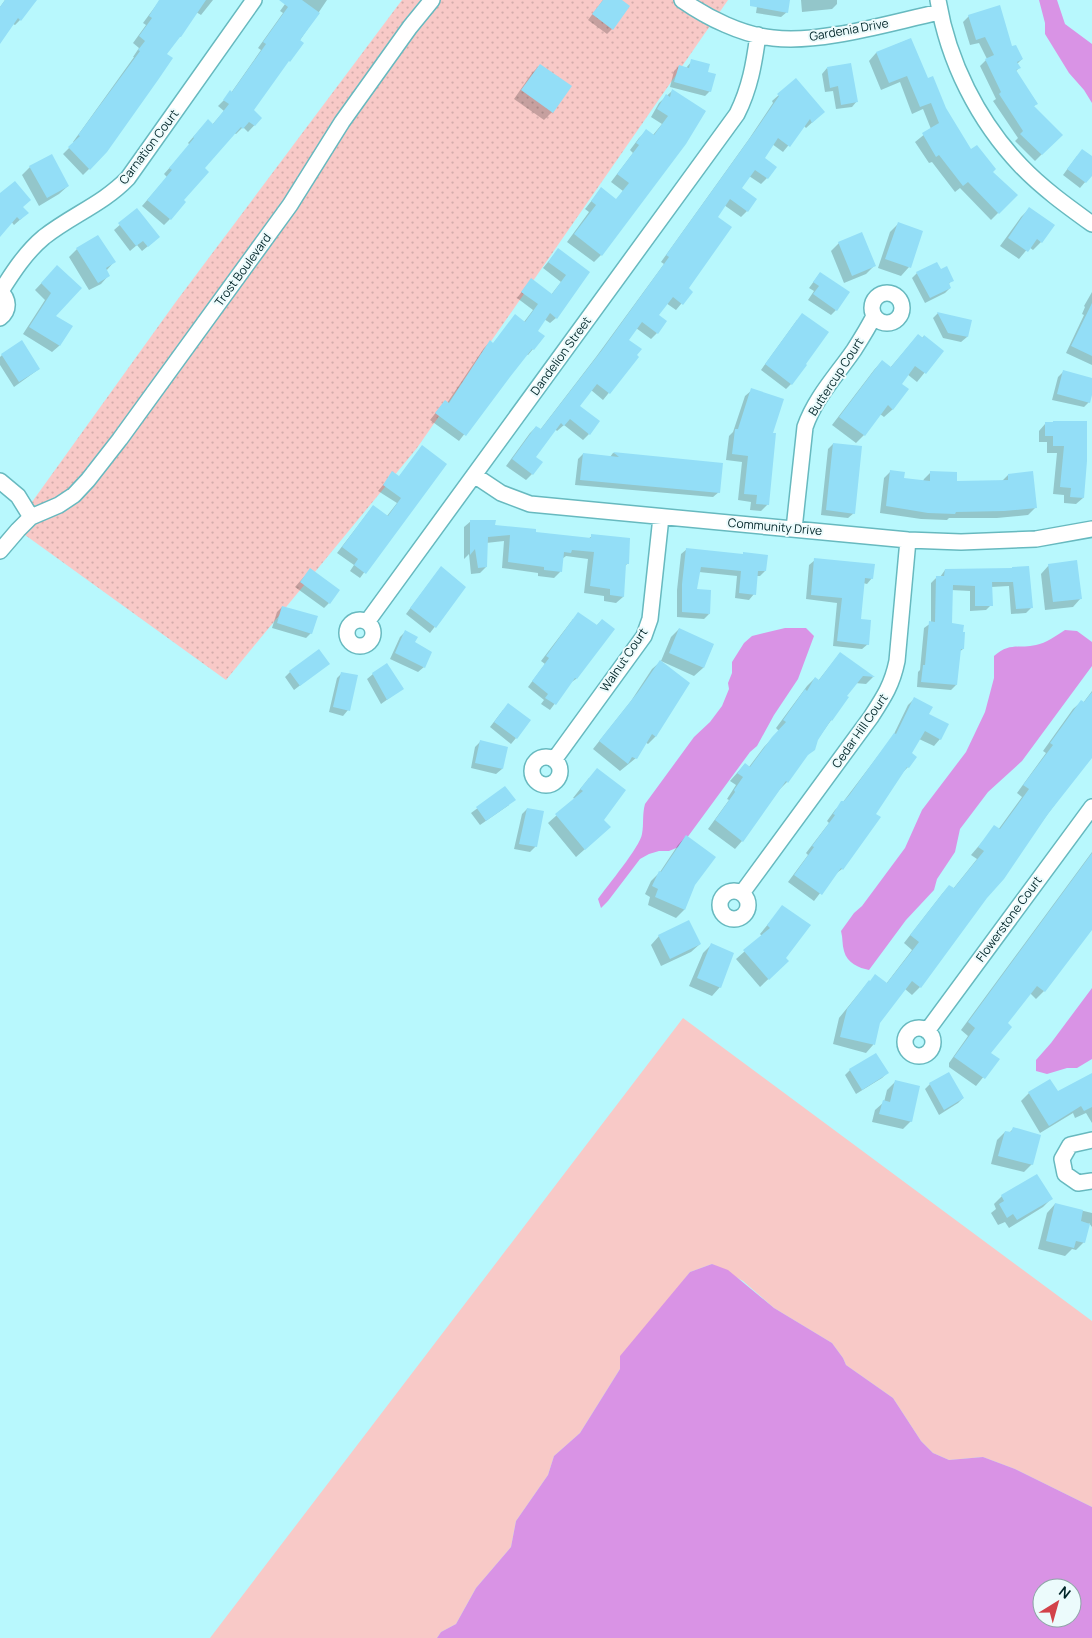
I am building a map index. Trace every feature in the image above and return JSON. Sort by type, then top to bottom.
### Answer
[{"type":"street","name":"Carnation Court","points":[[0,318],[4,315],[8,304],[5,296],[0,291],[29,251],[43,238],[106,199],[128,178],[254,0]]},
{"type":"street","name":"Trost Boulevard","points":[[31,517],[59,505],[74,495],[88,480],[290,205],[342,122],[432,0]]},
{"type":"street","name":"Gardenia Drive","points":[[682,0],[718,21],[758,36],[790,39],[826,36],[939,6]]},
{"type":"street","points":[[939,6],[958,69],[986,120],[1020,165],[1042,186],[1092,224]]},
{"type":"street","name":"Dandelion Street","points":[[367,622],[737,114],[749,87],[758,36]]},
{"type":"street","name":"Buttercup Court","points":[[794,529],[805,427],[810,413],[854,350],[874,316]]},
{"type":"street","name":"Community Drive","points":[[474,475],[501,493],[530,504],[908,540],[961,542],[1036,538],[1089,528]]},
{"type":"street","points":[[0,481],[18,496],[31,517],[0,551]]},
{"type":"street","name":"Walnut Court","points":[[554,760],[644,636],[650,620],[661,517]]},
{"type":"street","name":"Cedar Hill Court","points":[[742,893],[888,691],[894,677],[908,540]]},
{"type":"street","name":"Flowerstone Court","points":[[927,1031],[1092,807]]},
{"type":"street","points":[[1092,1140],[1070,1145],[1062,1159],[1065,1174],[1078,1183],[1092,1181]]},
{"type":"shaded area","points":[[402,0],[728,0],[417,448],[226,680],[14,527],[175,303]]},
{"type":"shaded area","points":[[1039,0],[1057,0],[1065,24],[1092,44],[1092,103],[1084,90],[1069,73],[1045,34],[1045,23]]},
{"type":"shaded area","points":[[785,628],[806,628],[814,636],[798,679],[774,715],[757,746],[750,752],[681,846],[669,851],[649,854],[640,859],[601,908],[598,899],[630,857],[640,840],[643,830],[645,804],[694,737],[710,722],[722,706],[729,689],[728,683],[732,673],[732,662],[744,643],[752,636]]},
{"type":"shaded area","points":[[1065,630],[1077,631],[1092,642],[1092,666],[1022,761],[988,792],[960,829],[955,852],[937,879],[934,890],[906,920],[869,970],[854,964],[848,959],[843,949],[841,931],[905,848],[922,810],[966,752],[985,712],[994,678],[994,656],[1010,647],[1040,644]]},
{"type":"shaded area","points":[[1092,988],[1092,1059],[1077,1068],[1067,1068],[1047,1074],[1036,1071],[1036,1060]]},
{"type":"shaded area","points":[[683,1018],[1092,1321],[1092,1507],[1015,1469],[983,1457],[949,1460],[933,1453],[921,1441],[893,1398],[846,1365],[832,1343],[774,1308],[743,1281],[712,1264],[690,1272],[620,1369],[580,1433],[554,1456],[548,1475],[516,1521],[511,1547],[476,1588],[456,1624],[441,1632],[437,1638],[210,1638]]},
{"type":"shaded area","points":[[712,1264],[728,1270],[774,1308],[832,1343],[846,1365],[893,1398],[921,1441],[933,1453],[949,1460],[983,1457],[1015,1469],[1092,1507],[1092,1638],[437,1638],[441,1632],[456,1624],[476,1588],[511,1547],[516,1521],[548,1475],[554,1456],[580,1433],[620,1369],[620,1356],[690,1272]]},
{"type":"building","points":[[5,0],[37,0],[21,21],[18,18],[0,44],[0,7]]},
{"type":"building","points":[[159,0],[206,0],[167,54],[173,58],[158,80],[107,152],[90,170],[68,147],[80,136],[78,135],[140,51],[138,50],[145,41],[139,36],[152,18],[149,16]]},
{"type":"building","points":[[279,0],[302,0],[320,13],[300,40],[304,43],[254,110],[262,118],[255,126],[249,122],[243,129],[241,127],[205,168],[209,172],[184,200],[186,202],[171,220],[147,200],[172,170],[169,168],[208,119],[213,124],[229,104],[223,100],[230,90],[232,92],[266,44],[263,42],[288,7]]},
{"type":"building","points":[[603,0],[622,0],[630,6],[613,30],[592,14]]},
{"type":"building","points":[[750,0],[790,0],[788,13],[750,6]]},
{"type":"building","points":[[1000,5],[1012,46],[1016,45],[1023,59],[1017,62],[1021,68],[1016,70],[1038,104],[1034,106],[1063,135],[1042,155],[1020,134],[1023,131],[999,94],[1001,92],[985,59],[994,55],[985,37],[976,40],[968,15]]},
{"type":"building","points":[[911,38],[928,78],[933,76],[946,108],[971,149],[977,145],[996,169],[993,172],[1018,195],[999,214],[968,182],[963,186],[939,155],[936,157],[922,133],[939,123],[931,103],[920,107],[907,76],[889,83],[876,52]]},
{"type":"building","points":[[691,59],[710,64],[708,72],[716,74],[711,92],[674,82],[679,65],[689,68]]},
{"type":"building","points":[[851,63],[858,102],[841,105],[838,86],[830,88],[827,67]]},
{"type":"building","points":[[540,64],[572,86],[553,113],[521,90]]},
{"type":"building","points":[[796,78],[825,112],[812,123],[810,119],[790,147],[778,138],[765,158],[777,167],[768,179],[755,170],[742,188],[757,199],[748,212],[730,199],[718,217],[732,227],[689,288],[693,292],[683,305],[673,297],[659,315],[667,321],[658,334],[642,322],[629,340],[642,349],[637,355],[639,357],[610,394],[597,384],[580,406],[600,421],[590,435],[570,419],[564,426],[561,423],[536,457],[543,462],[533,475],[512,459],[536,426],[541,429],[602,350],[669,257],[666,255],[755,131],[779,96],[777,94]]},
{"type":"building","points":[[672,89],[706,111],[686,144],[602,256],[574,234],[596,205],[591,201],[601,187],[616,199],[629,183],[617,174],[639,145],[636,143],[646,129],[654,135],[668,116],[657,109],[666,94],[670,97]]},
{"type":"building","points":[[1082,149],[1092,156],[1092,176],[1086,183],[1067,169]]},
{"type":"building","points":[[52,154],[69,186],[47,198],[29,166]]},
{"type":"building","points":[[15,181],[31,200],[23,207],[29,213],[20,220],[17,217],[0,237],[0,193]]},
{"type":"building","points":[[1029,207],[1055,225],[1042,243],[1037,239],[1028,252],[1008,238]]},
{"type":"building","points":[[137,208],[160,237],[148,247],[143,241],[136,246],[118,223]]},
{"type":"building","points":[[898,222],[923,231],[911,268],[885,259]]},
{"type":"building","points":[[862,232],[876,266],[852,276],[838,242]]},
{"type":"building","points":[[98,235],[116,262],[106,268],[110,276],[98,283],[76,248]]},
{"type":"building","points":[[558,248],[590,272],[557,319],[550,313],[538,331],[545,336],[534,350],[532,349],[466,436],[435,413],[445,400],[449,403],[490,340],[493,343],[515,314],[525,322],[538,304],[521,292],[531,278],[552,294],[566,275],[548,262]]},
{"type":"building","points":[[937,262],[941,269],[947,266],[954,281],[949,283],[951,288],[930,298],[916,272]]},
{"type":"building","points":[[57,265],[82,288],[56,316],[73,326],[60,346],[29,327],[51,293],[41,283]]},
{"type":"building","points":[[820,272],[850,292],[837,311],[813,294],[819,286],[813,282]]},
{"type":"building","points":[[1092,303],[1092,356],[1071,346]]},
{"type":"building","points":[[937,312],[972,320],[968,337],[948,333]]},
{"type":"building","points":[[802,313],[829,332],[792,385],[765,364]]},
{"type":"building","points":[[918,334],[923,338],[924,335],[944,351],[926,374],[915,366],[902,384],[909,389],[893,410],[888,405],[865,436],[839,417],[882,360],[891,367]]},
{"type":"building","points":[[22,340],[40,369],[19,382],[1,354]]},
{"type":"building","points":[[1063,370],[1092,378],[1090,403],[1057,394]]},
{"type":"building","points":[[751,388],[784,399],[773,433],[776,433],[769,505],[756,504],[757,495],[744,494],[748,456],[732,454],[735,429],[738,429]]},
{"type":"building","points":[[1087,421],[1087,461],[1084,498],[1070,497],[1071,488],[1060,487],[1064,446],[1053,446],[1053,436],[1045,436],[1045,422]]},
{"type":"building","points":[[833,443],[862,446],[855,514],[826,510]]},
{"type":"building","points":[[422,445],[447,464],[366,574],[354,565],[358,559],[342,547],[373,505],[388,516],[401,498],[383,485],[392,471],[399,476]]},
{"type":"building","points":[[613,452],[723,463],[720,493],[580,480],[583,453],[619,457]]},
{"type":"building","points":[[890,470],[905,472],[904,478],[930,481],[930,471],[957,472],[957,481],[1008,480],[1008,474],[1033,471],[1037,508],[956,512],[955,514],[928,513],[886,506]]},
{"type":"building","points":[[470,520],[496,520],[495,525],[536,529],[536,532],[591,538],[591,534],[630,538],[629,564],[626,564],[624,597],[610,595],[610,589],[590,586],[594,552],[572,550],[571,553],[564,552],[562,572],[544,570],[544,567],[508,562],[510,535],[488,537],[487,567],[478,568],[475,549],[470,555]]},
{"type":"building","points":[[686,548],[768,555],[766,571],[758,571],[756,595],[739,593],[741,571],[701,567],[697,589],[711,590],[710,614],[682,612],[682,584]]},
{"type":"building","points":[[814,558],[875,564],[873,579],[865,578],[861,619],[871,620],[869,645],[837,641],[842,598],[811,595]]},
{"type":"building","points":[[1077,560],[1082,599],[1053,602],[1048,564]]},
{"type":"building","points":[[441,566],[466,587],[436,628],[410,608]]},
{"type":"building","points":[[1029,566],[1033,608],[1016,609],[1013,582],[992,582],[993,606],[975,606],[975,586],[953,585],[952,623],[964,625],[963,632],[965,632],[964,649],[961,649],[957,685],[921,682],[923,665],[925,665],[929,621],[935,622],[936,576],[944,576],[945,569]]},
{"type":"building","points":[[310,568],[340,590],[330,604],[300,582]]},
{"type":"building","points":[[282,606],[318,616],[312,634],[277,623]]},
{"type":"building","points":[[578,612],[597,625],[602,619],[615,629],[577,679],[575,678],[556,705],[545,698],[548,694],[532,681],[549,658],[546,656]]},
{"type":"building","points":[[679,628],[714,644],[704,668],[669,653]]},
{"type":"building","points":[[405,630],[418,637],[415,642],[432,652],[425,668],[395,653]]},
{"type":"building","points":[[319,649],[330,664],[300,686],[289,671]]},
{"type":"building","points":[[840,652],[875,677],[863,676],[847,696],[849,697],[818,740],[815,750],[808,755],[788,783],[786,781],[743,842],[715,820],[743,777],[737,773],[745,763],[750,767],[772,737],[786,722],[783,720],[805,689],[807,691],[815,677],[819,680]]},
{"type":"building","points":[[660,660],[690,683],[656,737],[652,734],[637,759],[632,757],[628,764],[599,741],[638,692]]},
{"type":"building","points":[[387,663],[404,689],[387,700],[372,673]]},
{"type":"building","points":[[341,672],[358,675],[350,711],[333,707]]},
{"type":"building","points":[[1092,692],[1092,758],[1048,814],[1004,879],[987,898],[921,988],[912,981],[880,1023],[875,1045],[840,1037],[847,1009],[875,974],[887,983],[919,942],[910,935],[949,885],[954,888],[984,851],[978,847],[994,825],[1000,829],[1029,789],[1023,785],[1053,745],[1050,743],[1081,700],[1084,702]]},
{"type":"building","points":[[914,697],[933,707],[929,714],[949,724],[941,740],[925,731],[912,753],[917,757],[909,768],[907,767],[876,814],[881,817],[843,870],[841,868],[822,895],[794,875],[835,815],[833,814],[841,801],[844,801],[850,794],[894,733],[896,734]]},
{"type":"building","points":[[508,703],[531,720],[517,739],[494,722]]},
{"type":"building","points":[[480,740],[508,747],[503,769],[475,763]]},
{"type":"building","points":[[597,768],[626,790],[604,820],[611,827],[585,850],[555,814],[583,791],[580,789]]},
{"type":"building","points":[[505,786],[516,800],[486,821],[476,807]]},
{"type":"building","points":[[527,808],[544,811],[537,847],[519,844]]},
{"type":"building","points":[[686,835],[716,857],[695,885],[685,910],[655,897],[658,889],[652,886],[659,871],[661,872]]},
{"type":"building","points":[[1092,853],[1092,930],[1045,992],[1037,986],[1008,1023],[1012,1027],[991,1053],[1000,1059],[985,1079],[954,1057],[975,1028],[968,1022]]},
{"type":"building","points":[[782,905],[811,925],[786,958],[789,961],[769,980],[743,950],[770,928],[767,925]]},
{"type":"building","points":[[689,920],[701,944],[670,959],[658,935]]},
{"type":"building","points":[[711,943],[734,953],[721,988],[697,978]]},
{"type":"building","points":[[876,1053],[889,1073],[862,1090],[849,1069]]},
{"type":"building","points":[[949,1072],[964,1098],[944,1110],[929,1083]]},
{"type":"building","points":[[1092,1073],[1092,1107],[1084,1111],[1081,1106],[1049,1126],[1028,1092],[1050,1079],[1058,1091]]},
{"type":"building","points":[[895,1080],[920,1086],[912,1122],[879,1114],[883,1100],[890,1102]]},
{"type":"building","points":[[1013,1127],[1041,1135],[1033,1165],[998,1156],[1005,1131],[1011,1132]]},
{"type":"building","points":[[1037,1174],[1053,1199],[1017,1220],[1013,1214],[1007,1218],[999,1204],[1004,1201],[1001,1195]]},
{"type":"building","points":[[1055,1203],[1083,1210],[1081,1221],[1090,1224],[1085,1243],[1076,1241],[1074,1248],[1046,1241]]}]
